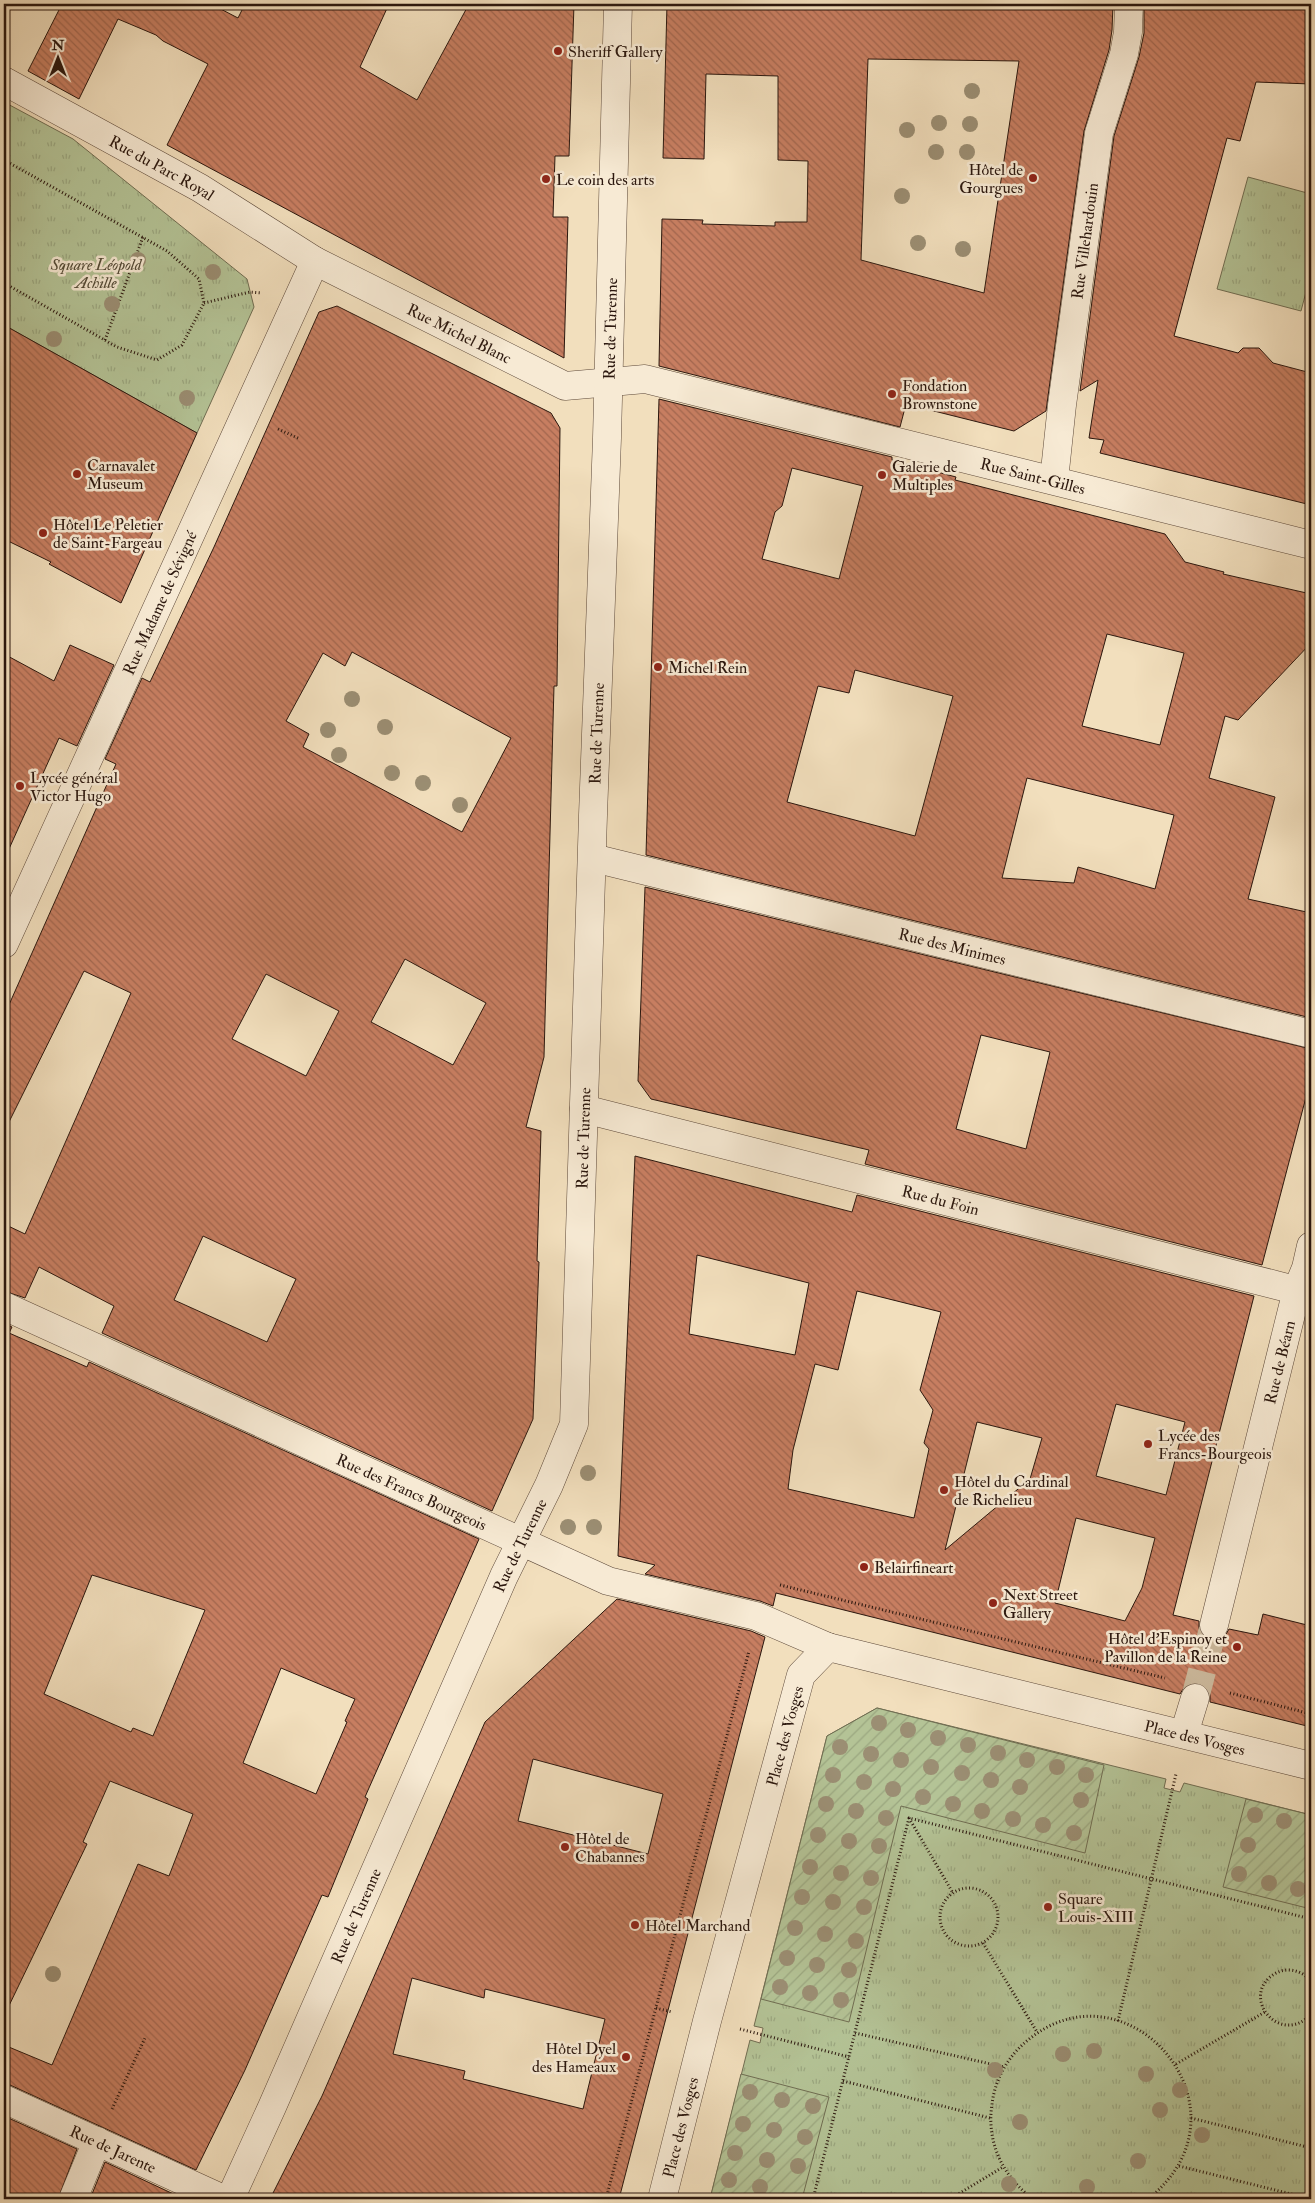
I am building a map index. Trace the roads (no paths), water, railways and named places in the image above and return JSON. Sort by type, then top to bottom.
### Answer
[{"type":"street","name":"Rue de Turenne","points":[[230,2199],[521,1540],[549,1485],[574,1424],[608,382],[618,4]]},
{"type":"street","name":"Rue Villehardouin","points":[[1054,480],[1062,405],[1099,132],[1124,54],[1128,32],[1129,4]]},
{"type":"street","name":"Rue du Parc Royal","points":[[4,81],[200,188],[315,261]]},
{"type":"street","name":"Rue Michel Blanc","points":[[315,261],[565,386],[608,382]]},
{"type":"street","name":"Rue Madame de Sévigné","points":[[4,944],[315,261]]},
{"type":"street","name":"Rue Saint-Gilles","points":[[608,382],[646,379],[1311,545]]},
{"type":"street","name":"Rue des Minimes","points":[[593,858],[1311,1034]]},
{"type":"street","name":"Rue du Foin","points":[[584,1108],[1304,1292]]},
{"type":"street","name":"Rue de Béarn","points":[[1214,1625],[1304,1292],[1306,1268],[1311,1246]]},
{"type":"street","name":"Rue des Francs Bourgeois","points":[[4,1306],[608,1581],[756,1616],[828,1647]]},
{"type":"street","name":"Place des Vosges","points":[[662,2199],[801,1675],[828,1647],[1311,1766]]},
{"type":"street","points":[[1184,1734],[1195,1698]]},
{"type":"street","name":"Rue de Jarente","points":[[4,2099],[223,2199]]},
{"type":"street","points":[[73,2199],[97,2142]]},
{"type":"tunnel","points":[[1195,1698],[1214,1625]]},
{"type":"place","name":"Sheriff Gallery","points":[[558,51]]},
{"type":"place","name":"Hôtel de Gourgues","points":[[1033,178]]},
{"type":"place","name":"Le coin des arts","points":[[546,179]]},
{"type":"place","name":"Fondation Brownstone","points":[[892,394]]},
{"type":"place","name":"Carnavalet Museum","points":[[77,474]]},
{"type":"place","name":"Galerie de Multiples","points":[[882,475]]},
{"type":"place","name":"Hôtel Le Peletier de Saint-Fargeau","points":[[43,533]]},
{"type":"place","name":"Michel Rein","points":[[658,667]]},
{"type":"place","name":"Lycée général Victor Hugo","points":[[20,786]]},
{"type":"place","name":"Lycée des Francs-Bourgeois","points":[[1148,1444]]},
{"type":"place","name":"Hôtel du Cardinal de Richelieu","points":[[944,1490]]},
{"type":"place","name":"Belairfineart","points":[[864,1567]]},
{"type":"place","name":"Next Street Gallery","points":[[993,1603]]},
{"type":"place","name":"Hôtel d'Espinoy et Pavillon de la Reine","points":[[1237,1647]]},
{"type":"place","name":"Hôtel de Chabannes","points":[[565,1847]]},
{"type":"place","name":"Square Louis-XIII","points":[[1048,1907]]},
{"type":"place","name":"Hôtel Marchand","points":[[635,1925]]},
{"type":"place","name":"Hôtel Dyel des Hameaux","points":[[626,2057]]},
{"type":"park label","name":"Square Léopold Achille","points":[[96,273]]}]
